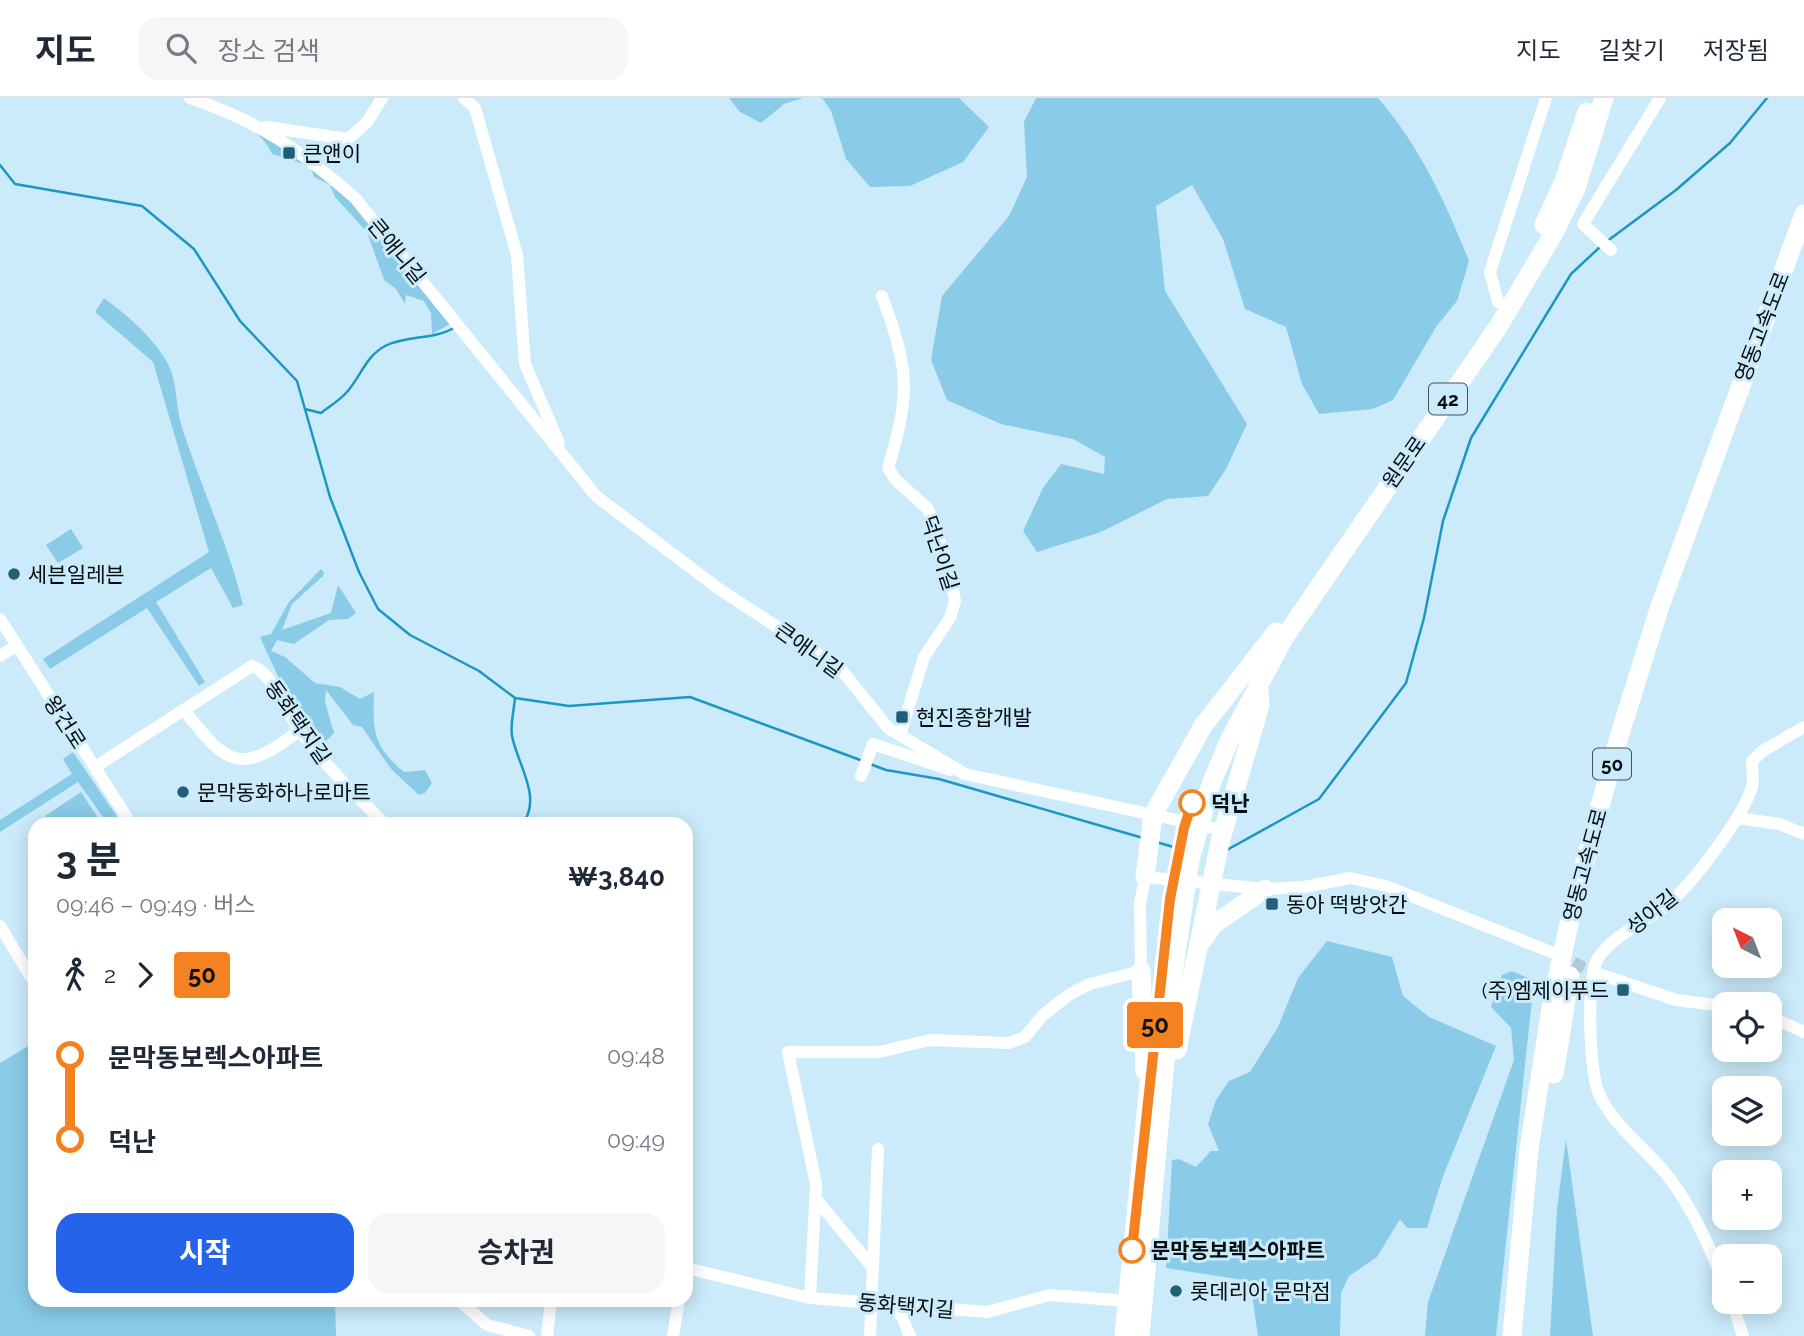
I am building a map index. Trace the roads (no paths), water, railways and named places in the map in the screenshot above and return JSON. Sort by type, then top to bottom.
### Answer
[{"type":"highway","name":"원문로","points":[[1206,782],[1241,692],[1276,632],[1326,553],[1498,302],[1543,226],[1564,181],[1591,98]]},
{"type":"highway","name":"원문로","points":[[1206,782],[1258,683],[1330,570],[1498,327],[1555,231],[1576,188],[1604,98]]},
{"type":"highway","name":"영동고속도로","points":[[1512,1336],[1529,1149],[1551,1008],[1573,905],[1619,737],[1660,606],[1804,214]]},
{"type":"highway","name":"영동고속도로","points":[[1526,1336],[1541,1153],[1583,909],[1629,742],[1672,610],[1752,381],[1804,246]]},
{"type":"highway","points":[[1145,877],[1152,821],[1203,726],[1276,632]]},
{"type":"highway","points":[[1154,1099],[1172,1077],[1212,876],[1260,705],[1258,683]]},
{"type":"highway","name":"42","points":[[1124,1336],[1135,1301],[1184,828],[1206,782]]},
{"type":"highway","points":[[1197,947],[1213,925],[1265,889]]},
{"type":"highway","points":[[1141,971],[1142,1040],[1154,1099]]},
{"type":"highway","name":"42","points":[[1135,1301],[1144,1332]]},
{"type":"street","name":"큰애니길","points":[[190,98],[262,127],[312,161],[355,198],[566,460],[606,503],[719,589],[840,668],[888,727],[965,774],[1222,836]]},
{"type":"street","name":"큰애니길","points":[[262,127],[348,139],[367,122],[382,98]]},
{"type":"street","name":"큰애니길","points":[[464,98],[475,108],[517,255],[525,365],[566,460]]},
{"type":"street","points":[[1498,302],[1490,272],[1546,98]]},
{"type":"street","points":[[1609,248],[1583,224],[1660,98]]},
{"type":"street","name":"덕난이길","points":[[882,296],[904,367],[905,407],[888,468],[895,480],[928,509],[949,566],[956,601],[950,618],[924,657],[900,735]]},
{"type":"street","name":"왕건로","points":[[0,619],[127,817]]},
{"type":"street","points":[[0,656],[16,646]]},
{"type":"street","name":"동화택지길","points":[[95,767],[252,666],[259,668],[268,678],[300,730],[335,775],[378,817]]},
{"type":"street","points":[[184,710],[221,752],[239,761],[274,750],[300,730]]},
{"type":"street","name":"성아길","points":[[1594,972],[1597,959],[1630,928],[1668,904],[1681,891],[1738,818],[1753,785],[1752,761],[1764,750],[1804,727]]},
{"type":"street","points":[[862,773],[873,744],[965,774]]},
{"type":"street","points":[[1738,818],[1779,824],[1804,834]]},
{"type":"street","points":[[810,1298],[816,1184],[788,1052],[879,1052],[930,1040],[1009,1044],[1025,1037],[1043,1015],[1070,994],[1090,984],[1141,971],[1140,904],[1145,877],[1212,876],[1265,889],[1304,887],[1350,878],[1387,886],[1551,952]]},
{"type":"street","points":[[0,926],[28,972]]},
{"type":"street","points":[[1712,1004],[1676,1000],[1594,972],[1588,1042],[1599,1094],[1636,1144],[1669,1177],[1692,1211],[1712,1256]]},
{"type":"street","points":[[1782,1022],[1804,1032]]},
{"type":"street","points":[[870,1336],[877,1149]]},
{"type":"street","points":[[816,1199],[873,1268]]},
{"type":"street","name":"동화택지길","points":[[693,1270],[810,1298],[987,1312],[1050,1295],[1135,1301]]},
{"type":"street","points":[[890,1305],[902,1317],[910,1336]]},
{"type":"street","points":[[467,1307],[487,1325],[529,1336]]},
{"type":"street","points":[[547,1336],[550,1307]]},
{"type":"street","points":[[673,1336],[678,1307]]},
{"type":"street","points":[[1736,1314],[1743,1336]]},
{"type":"waterway","points":[[1606,242],[1676,190],[1730,143],[1767,98]]},
{"type":"waterway","points":[[0,165],[15,184],[142,206],[194,249],[240,321],[297,381],[330,497],[359,572],[378,609],[410,635],[479,671],[515,698],[569,706],[690,697],[863,761]]},
{"type":"waterway","points":[[1225,851],[1319,799],[1406,683],[1424,618],[1443,521],[1471,438],[1571,274],[1601,246]]},
{"type":"waterway","points":[[305,409],[321,413],[338,400],[352,386],[373,355],[385,346],[454,328]]},
{"type":"waterway","points":[[515,698],[512,736],[529,792],[530,803],[526,817]]},
{"type":"waterway","points":[[870,764],[886,770],[939,779],[1143,838]]},
{"type":"waterway","points":[[1156,842],[1184,850]]},
{"type":"tunnel","points":[[1557,955],[1593,972]]},
{"type":"place","name":"큰앤이","points":[[289,153]]},
{"type":"place","name":"세븐일레븐","points":[[14,574]]},
{"type":"place","name":"현진종합개발","points":[[902,717]]},
{"type":"place","name":"문막동화하나로마트","points":[[183,792]]},
{"type":"place","name":"덕난","points":[[1192,803]]},
{"type":"place","name":"동아 떡방앗간","points":[[1272,904]]},
{"type":"place","name":"(주)엠제이푸드","points":[[1623,990]]},
{"type":"place","name":"문막동보렉스아파트","points":[[1132,1250]]},
{"type":"place","name":"롯데리아 문막점","points":[[1176,1291]]}]
